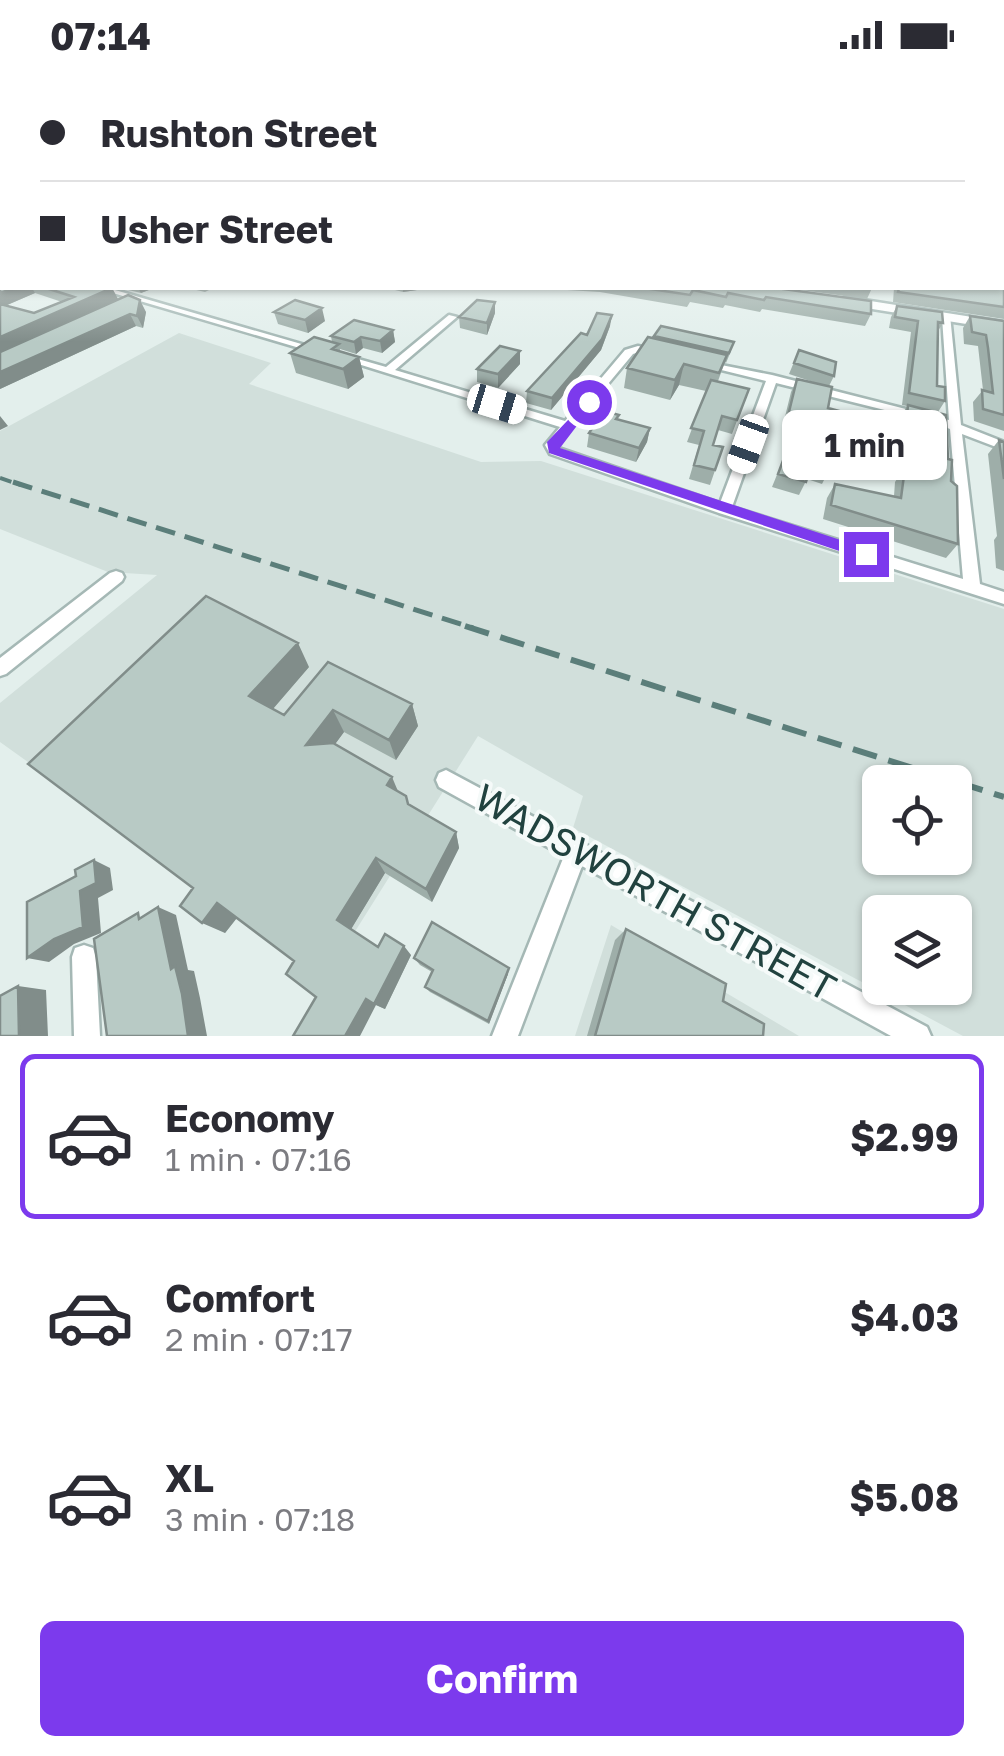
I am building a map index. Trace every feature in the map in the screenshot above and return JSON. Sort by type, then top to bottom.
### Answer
[{"type":"street","points":[[104,290],[129,302],[389,370],[570,426]]},
{"type":"street","points":[[822,298],[1004,326]]},
{"type":"street","points":[[389,370],[452,317]]},
{"type":"street","points":[[947,317],[952,414],[958,430],[972,587]]},
{"type":"street","points":[[679,358],[634,350],[552,445],[561,454],[724,510],[1004,598]]},
{"type":"street","points":[[698,362],[932,418],[1004,446]]},
{"type":"street","points":[[724,510],[772,378]]},
{"type":"street","points":[[0,668],[116,577]]},
{"type":"street","name":"WADSWORTH STREET","points":[[446,780],[918,1036]]},
{"type":"street","points":[[505,1036],[577,851]]},
{"type":"street","points":[[84,957],[87,1036]]},
{"type":"shaded area","points":[[179,333],[271,363],[249,384],[481,462],[541,461],[1004,609],[1004,1036],[963,1036],[905,1005],[972,1005],[972,895],[862,895],[862,982],[573,828],[583,796],[478,736],[327,976],[0,742],[0,703],[157,575],[108,572],[0,529],[0,431]]},
{"type":"shaded area","points":[[611,925],[799,1036],[575,1036]]},
{"type":"building","points":[[52,290],[107,290],[0,337],[0,304],[34,313],[74,297]]},
{"type":"building","points":[[657,290],[693,290],[690,295]]},
{"type":"building","points":[[693,290],[791,290],[871,301],[871,314],[766,297],[764,300],[728,293],[726,297]]},
{"type":"building","points":[[1004,290],[1004,307],[898,292]]},
{"type":"building","points":[[128,295],[140,300],[137,316],[130,314],[0,372],[0,352]]},
{"type":"building","points":[[295,300],[322,308],[305,320],[274,312]]},
{"type":"building","points":[[477,300],[495,302],[487,323],[459,317]]},
{"type":"building","points":[[897,306],[942,312],[943,323],[938,322],[937,386],[945,387],[945,401],[909,393],[918,321],[895,317]]},
{"type":"building","points":[[597,313],[612,315],[602,339],[552,398],[527,391],[581,333],[587,335]]},
{"type":"building","points":[[970,316],[1004,321],[1004,415],[983,409],[982,390],[993,393],[988,348],[986,335],[972,332]]},
{"type":"building","points":[[354,320],[393,330],[380,341],[361,337],[354,342],[331,336]]},
{"type":"building","points":[[661,326],[734,342],[729,353],[654,336]]},
{"type":"building","points":[[314,337],[339,344],[332,349],[359,357],[343,369],[290,353]]},
{"type":"building","points":[[648,337],[727,355],[719,373],[684,364],[675,380],[627,368]]},
{"type":"building","points":[[500,346],[520,351],[498,374],[477,369]]},
{"type":"building","points":[[799,350],[836,362],[834,376],[794,363]]},
{"type":"building","points":[[797,379],[832,387],[828,408],[865,418],[861,442],[838,435],[829,470],[811,465],[806,482],[778,474],[787,450],[795,450],[803,420],[788,416]]},
{"type":"building","points":[[711,380],[749,389],[737,420],[722,416],[713,445],[723,447],[715,470],[694,465],[704,431],[691,428]]},
{"type":"building","points":[[908,405],[946,415],[951,481],[957,486],[958,544],[831,505],[835,484],[901,498],[905,468],[911,470],[915,433],[915,419],[907,417]]},
{"type":"building","points":[[604,411],[619,415],[616,419],[650,428],[639,448],[589,433]]},
{"type":"building","points":[[999,440],[1004,442],[1004,479]]},
{"type":"building","points":[[206,596],[298,643],[249,696],[284,715],[328,662],[412,704],[389,740],[333,710],[306,745],[333,743],[392,777],[387,785],[406,796],[408,804],[456,832],[426,889],[376,858],[337,920],[378,947],[385,934],[404,946],[374,1004],[366,999],[345,1036],[293,1036],[316,997],[286,974],[294,961],[217,903],[202,923],[180,906],[193,888],[28,764]]},
{"type":"building","points":[[94,860],[96,883],[80,891],[83,927],[54,939],[27,958],[27,902],[76,876],[75,870]]},
{"type":"building","points":[[158,907],[171,969],[175,966],[182,994],[188,1036],[107,1036],[94,939],[138,913],[139,919]]},
{"type":"building","points":[[432,922],[509,968],[488,1021],[425,987],[433,970],[414,958]]},
{"type":"building","points":[[626,929],[726,984],[723,1001],[764,1024],[763,1036],[595,1036]]},
{"type":"building","points":[[18,986],[19,1036],[0,1036],[0,996]]},
{"type":"railway","points":[[0,478],[21,485]]},
{"type":"railway","points":[[13,482],[473,628]]},
{"type":"railway","points":[[465,626],[1004,797]]},
{"type":"route","points":[[589,402],[552,445],[554,450],[724,510],[866,554]]}]
